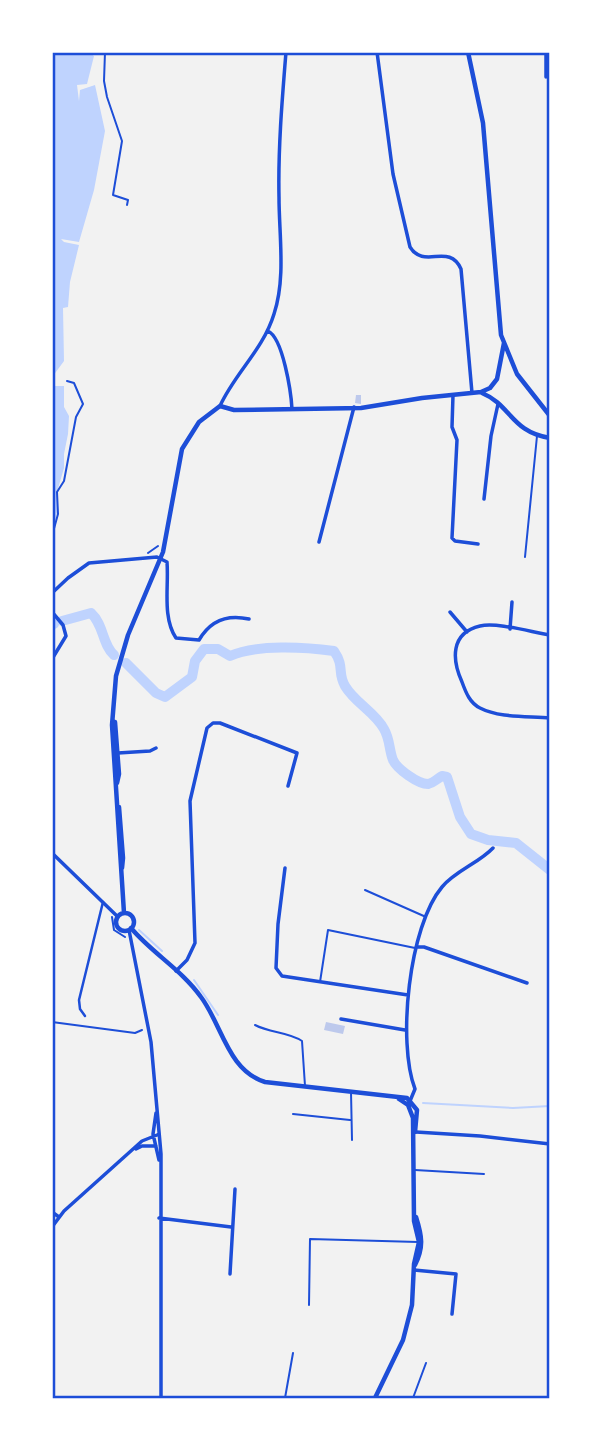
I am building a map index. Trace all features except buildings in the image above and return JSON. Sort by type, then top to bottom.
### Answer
[{"type":"street","points":[[130,929],[123,930],[118,926],[121,915],[122,869],[113,711],[116,677],[124,646],[161,558],[182,449],[200,422],[220,406],[229,387],[253,356],[268,331],[279,294],[279,153],[286,52]]},
{"type":"street","points":[[377,52],[393,174],[410,247],[419,257],[451,258],[459,263],[461,269],[472,393]]},
{"type":"street","points":[[468,52],[483,123],[503,343],[519,377],[550,414]]},
{"type":"street","points":[[546,52],[547,77]]},
{"type":"street","points":[[268,331],[275,336],[289,379],[292,409]]},
{"type":"street","points":[[220,406],[234,410],[354,407],[481,392],[497,379],[503,343]]},
{"type":"street","points":[[481,392],[498,404],[519,426],[550,438]]},
{"type":"street","points":[[453,395],[452,427],[457,440],[452,538],[478,544]]},
{"type":"street","points":[[484,499],[491,436],[498,404]]},
{"type":"street","points":[[319,542],[354,407]]},
{"type":"street","points":[[52,593],[82,567],[94,562],[161,558],[167,562],[168,613],[176,638],[199,640],[205,631],[220,620],[237,617],[249,619]]},
{"type":"street","points":[[510,629],[512,602]]},
{"type":"street","points":[[52,612],[61,623],[66,637],[52,659]]},
{"type":"street","points":[[450,612],[467,632]]},
{"type":"street","points":[[550,635],[484,625],[467,632],[456,647],[454,663],[472,702],[478,708],[491,713],[550,718]]},
{"type":"street","points":[[176,971],[187,960],[195,943],[190,801],[207,728],[213,723],[220,723],[297,753],[288,786]]},
{"type":"street","points":[[117,753],[150,751],[156,748]]},
{"type":"street","points":[[409,1102],[415,1089],[410,1077],[405,1030],[416,947],[443,886],[486,856],[493,848]]},
{"type":"street","points":[[52,853],[103,902],[121,915],[133,918],[130,929],[151,1039],[157,1110],[155,1135],[160,1162],[161,1398],[169,1398]]},
{"type":"street","points":[[285,868],[276,968],[282,976],[408,995]]},
{"type":"street","points":[[85,1016],[80,1009],[79,1000],[103,902]]},
{"type":"street","points":[[130,929],[202,999],[234,1058],[247,1073],[265,1082],[401,1097],[418,1112],[415,1132],[414,1223],[421,1242],[414,1270],[412,1305],[405,1333],[376,1398]]},
{"type":"street","points":[[416,947],[424,947],[527,983]]},
{"type":"street","points":[[341,1019],[405,1030]]},
{"type":"street","points":[[415,1132],[550,1143]]},
{"type":"street","points":[[52,1227],[59,1217],[144,1139],[155,1135]]},
{"type":"street","points":[[134,1150],[142,1146],[157,1146]]},
{"type":"street","points":[[230,1274],[235,1189]]},
{"type":"street","points":[[52,1212],[59,1217]]},
{"type":"street","points":[[159,1218],[232,1227]]},
{"type":"street","points":[[414,1270],[456,1274],[452,1314]]},
{"type":"lane","points":[[525,557],[537,435]]},
{"type":"lane","points":[[365,890],[427,917]]},
{"type":"lane","points":[[320,982],[328,930],[416,947]]},
{"type":"lane","points":[[256,1025],[297,1037],[302,1041],[305,1087]]},
{"type":"lane","points":[[351,1092],[352,1140]]},
{"type":"lane","points":[[293,1114],[351,1120]]},
{"type":"lane","points":[[415,1170],[484,1174]]},
{"type":"lane","points":[[310,1305],[310,1239],[421,1242]]},
{"type":"lane","points":[[285,1398],[293,1353]]},
{"type":"lane","points":[[412,1398],[426,1363]]},
{"type":"path","points":[[105,52],[104,81],[107,97],[122,141],[113,192],[115,197],[128,200],[127,205]]},
{"type":"path","points":[[52,536],[58,514],[57,492],[64,481],[76,417],[83,404],[74,383],[67,382]]},
{"type":"path","points":[[144,554],[153,551],[160,543]]},
{"type":"path","points":[[110,913],[114,930],[128,942]]},
{"type":"path","points":[[52,1022],[135,1033],[142,1030]]},
{"type":"water","points":[[53,52],[90,53],[94,56],[87,84],[77,85],[79,101],[80,90],[95,85],[105,131],[94,190],[79,242],[61,239],[79,245],[70,282],[68,307],[63,308],[64,361],[53,376]]},
{"type":"water","points":[[53,386],[64,386],[64,407],[69,416],[64,468],[57,492],[58,508],[53,530]]},
{"type":"waterway","points":[[62,621],[91,613],[114,655]]},
{"type":"waterway","points":[[126,663],[156,693],[165,697],[192,677],[195,661],[204,649],[218,649],[230,656],[267,648],[334,651],[345,686],[384,729],[393,760],[399,768],[414,779],[428,784],[442,776],[447,777],[460,817],[471,834],[488,840],[516,843],[550,870]]},
{"type":"waterway","points":[[139,930],[162,951]]},
{"type":"waterway","points":[[194,980],[218,1015]]},
{"type":"waterway","points":[[423,1103],[513,1108],[550,1106]]}]
